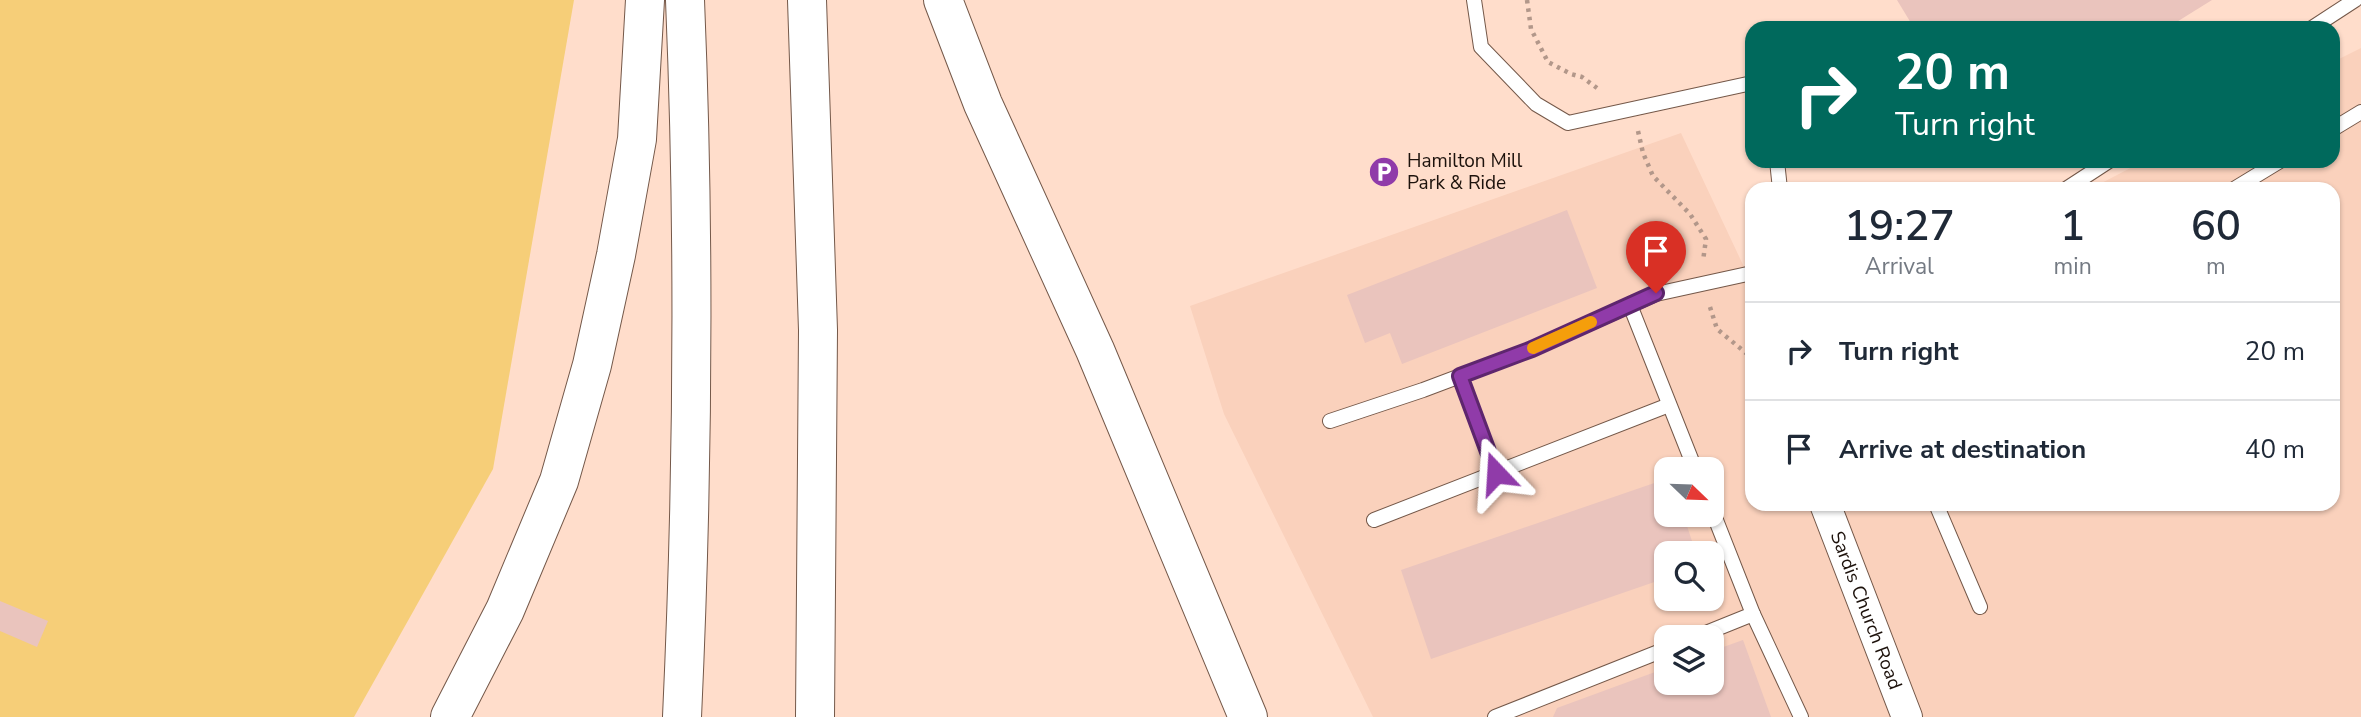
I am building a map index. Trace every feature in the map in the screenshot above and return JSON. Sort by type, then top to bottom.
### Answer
[{"type":"highway","points":[[450,717],[505,610],[559,481],[592,365],[637,139],[645,0]]},
{"type":"highway","points":[[682,717],[689,556],[692,313],[685,0]]},
{"type":"highway","points":[[807,0],[818,330],[815,717]]},
{"type":"highway","points":[[943,0],[983,104],[1095,350],[1248,717]]},
{"type":"street","name":"Sardis Church Road","points":[[1828,511],[1907,717]]},
{"type":"lane","points":[[1474,0],[1481,47],[1535,104],[1567,123],[1745,85]]},
{"type":"lane","points":[[2323,21],[2355,0]]},
{"type":"lane","points":[[2340,125],[2361,112]]},
{"type":"lane","points":[[2077,182],[2098,168]]},
{"type":"lane","points":[[2246,182],[2268,168]]},
{"type":"lane","points":[[1330,421],[1532,349],[1656,293],[1745,274]]},
{"type":"lane","points":[[1630,305],[1690,457]]},
{"type":"lane","points":[[1460,376],[1496,473]]},
{"type":"lane","points":[[1374,520],[1669,405]]},
{"type":"lane","points":[[1939,511],[1980,607]]},
{"type":"lane","points":[[1719,527],[1753,614],[1801,717]]},
{"type":"lane","points":[[1724,626],[1753,614]]},
{"type":"lane","points":[[1495,717],[1654,654]]},
{"type":"path","points":[[1527,0],[1531,29],[1548,62],[1582,77],[1597,88]]},
{"type":"path","points":[[1637,129],[1653,176],[1690,214],[1706,239],[1700,278],[1717,329],[1745,352]]},
{"type":"shaded area","points":[[0,0],[574,0],[493,469],[354,717],[0,717]]},
{"type":"shaded area","points":[[2361,48],[2361,717],[1373,717],[1224,414],[1190,306],[1681,133],[1745,269],[1745,511],[2340,511],[2340,182],[2104,182],[2130,168],[2340,168],[2340,58]]},
{"type":"building","points":[[1897,0],[2212,0],[2178,21],[1910,21]]},
{"type":"building","points":[[1567,210],[1597,288],[1402,364],[1390,333],[1365,343],[1347,295]]},
{"type":"building","points":[[1654,483],[1654,527],[1687,527],[1692,541],[1654,541],[1654,582],[1431,659],[1401,570]]},
{"type":"building","points":[[0,601],[48,621],[37,647],[0,631]]},
{"type":"building","points":[[1743,640],[1771,717],[1553,717],[1557,708],[1654,672],[1654,695],[1724,695],[1724,647]]},
{"type":"slow traffic","points":[[1533,348],[1591,322]]},
{"type":"place","name":"Hamilton Mill Park & Ride","points":[[1384,172]]},
{"type":"route","points":[[1496,473],[1460,376],[1532,349],[1656,293]]}]
